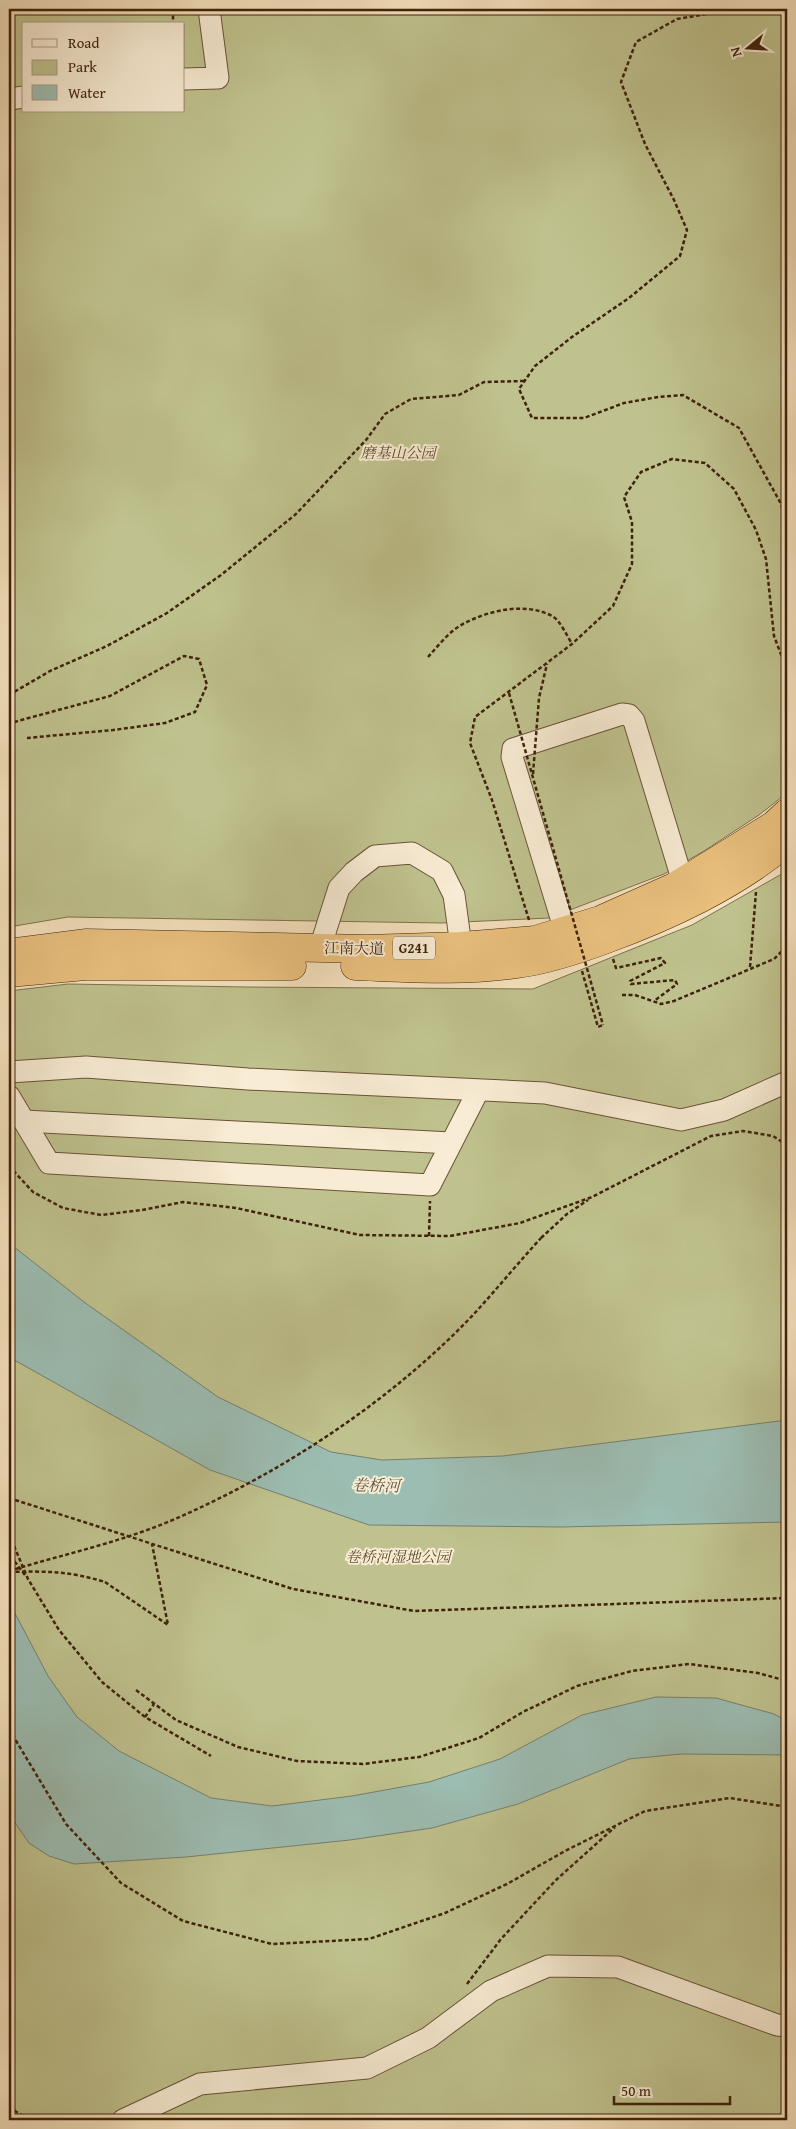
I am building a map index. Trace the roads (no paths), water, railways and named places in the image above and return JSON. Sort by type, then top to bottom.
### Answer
[{"type":"highway","name":"江南大道","points":[[9,973],[85,966],[319,966],[442,969],[518,964],[571,940],[600,920],[684,882],[774,825],[787,813]]},
{"type":"highway","name":"江南大道","points":[[9,953],[87,943],[367,949],[461,946],[535,940],[606,939],[673,912],[725,886],[787,842]]},
{"type":"street","points":[[185,79],[218,78],[209,9]]},
{"type":"street","points":[[9,99],[22,97]]},
{"type":"street","points":[[571,940],[512,757],[512,749],[622,714],[629,715],[634,721],[684,882]]},
{"type":"street","points":[[320,948],[339,888],[354,872],[375,856],[412,853],[442,872],[454,895],[461,946]]},
{"type":"street","points":[[9,1072],[86,1067],[248,1079],[545,1093],[681,1120],[724,1110],[787,1082]]},
{"type":"street","points":[[9,1096],[49,1163],[430,1185],[478,1091]]},
{"type":"street","points":[[24,1121],[452,1143]]},
{"type":"street","points":[[123,2120],[200,2084],[367,2068],[428,2038],[491,1991],[548,1966],[618,1967],[777,2025],[787,2026]]},
{"type":"water","name":"卷桥河","points":[[9,1243],[84,1302],[218,1397],[331,1452],[382,1460],[503,1456],[787,1420],[787,1522],[561,1527],[369,1525],[210,1470],[9,1357]]},
{"type":"water","points":[[9,1602],[48,1676],[77,1717],[119,1751],[211,1798],[272,1806],[352,1796],[429,1782],[500,1759],[582,1715],[656,1697],[716,1698],[774,1714],[787,1721],[787,1755],[681,1754],[629,1759],[518,1804],[432,1828],[350,1840],[186,1857],[74,1864],[49,1856],[29,1843],[9,1814]]},
{"type":"park label","name":"磨基山公园","points":[[398,452]]},
{"type":"park label","name":"卷桥河湿地公园","points":[[398,1556]]}]
